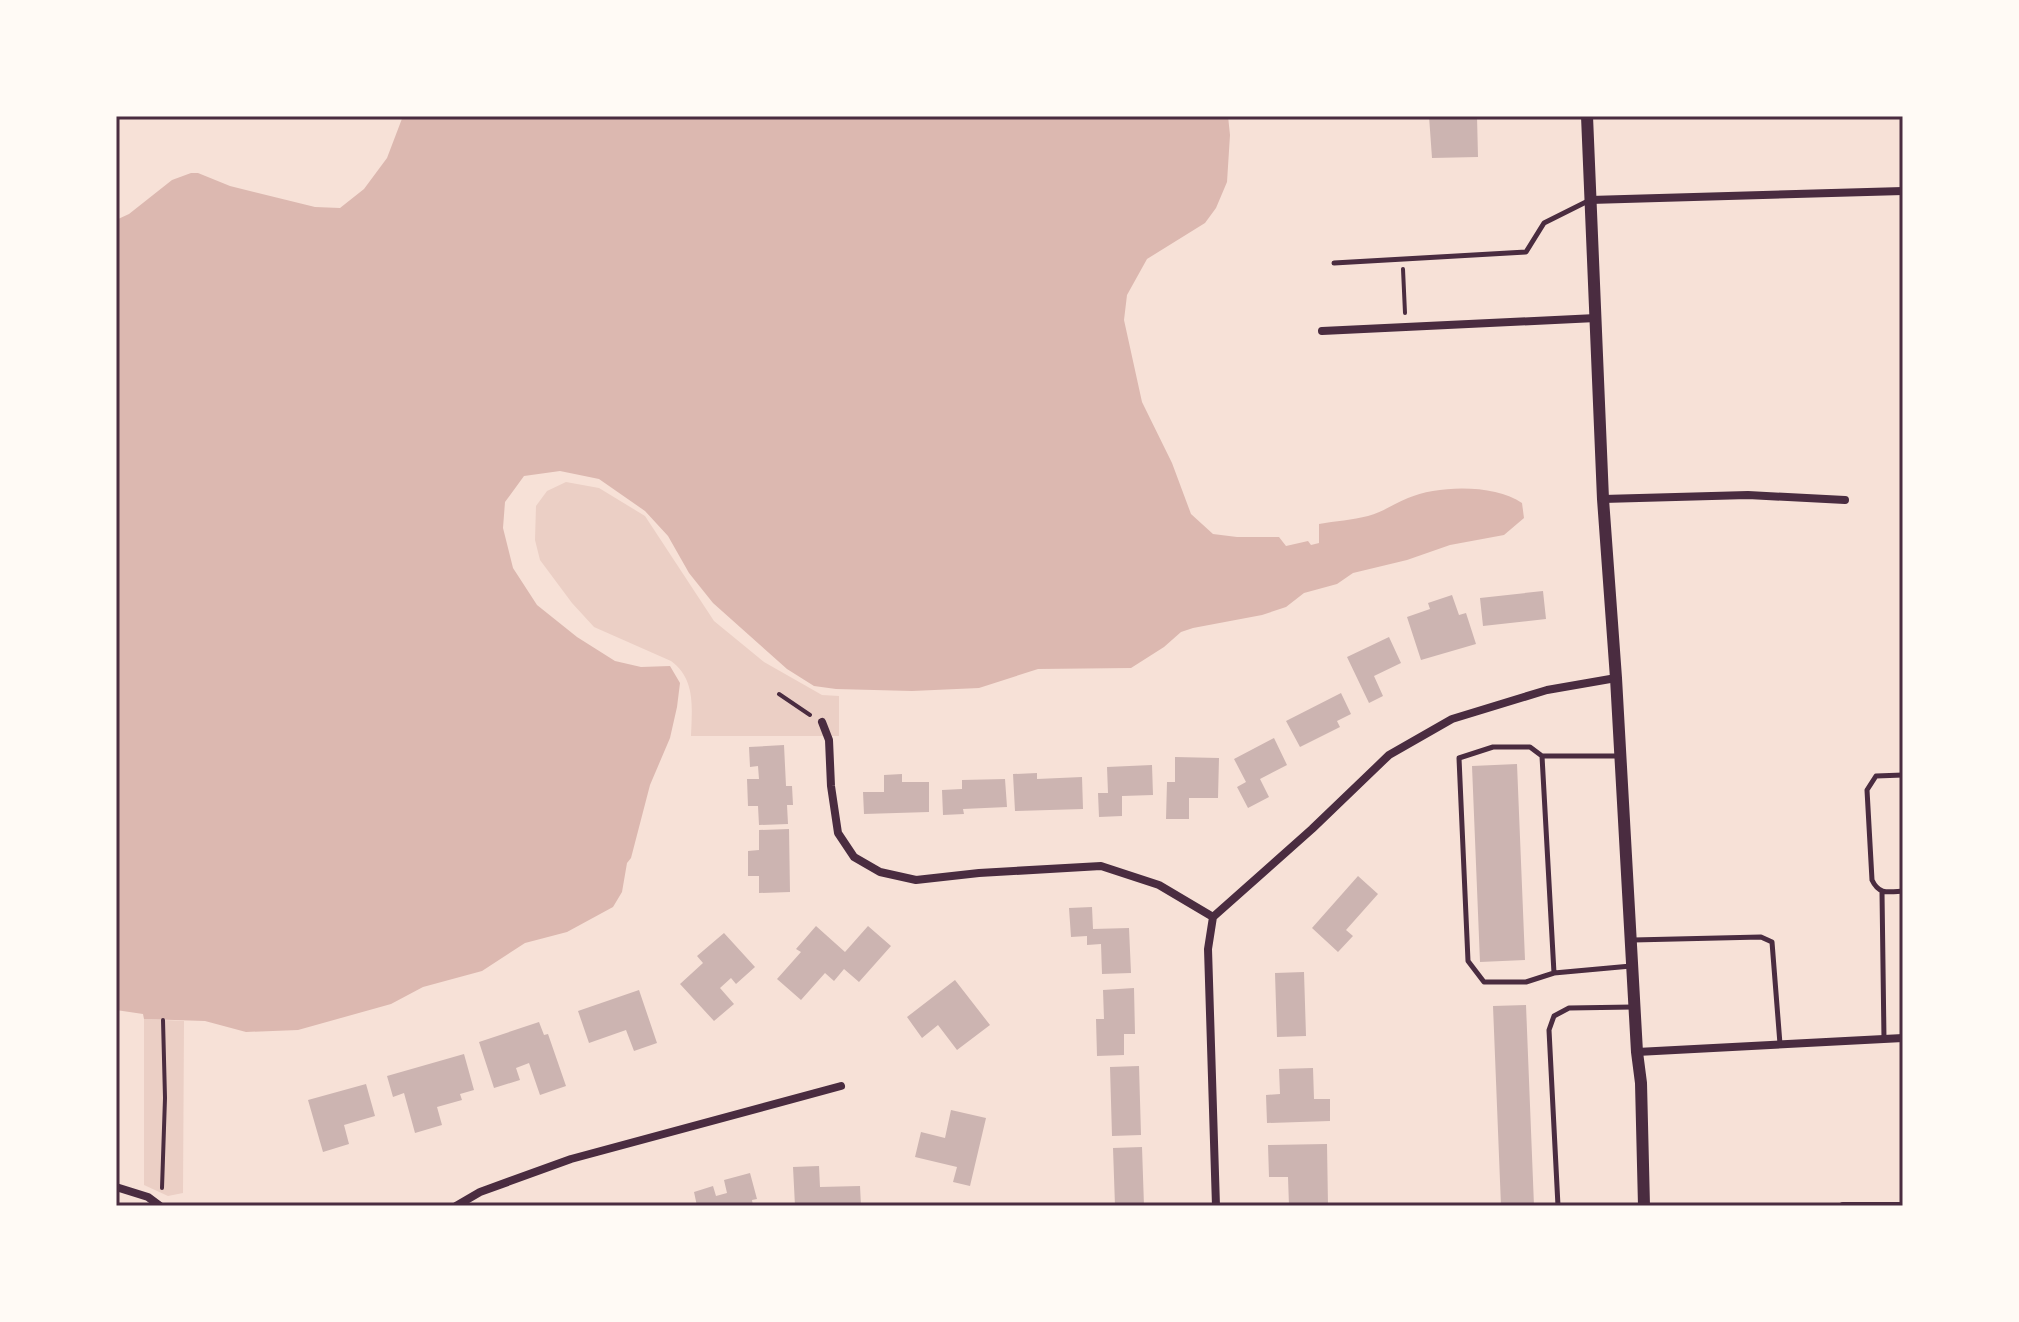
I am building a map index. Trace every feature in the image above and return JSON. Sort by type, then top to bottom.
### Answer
[{"type":"street","points":[[1587,116],[1603,499],[1641,1083],[1644,1206]]},
{"type":"street","points":[[1590,200],[1903,191]]},
{"type":"street","points":[[1322,331],[1596,318]]},
{"type":"street","points":[[1603,499],[1748,495],[1845,500]]},
{"type":"street","points":[[1216,1206],[1208,949],[1213,917],[1389,755],[1452,719],[1547,690],[1616,678]]},
{"type":"street","points":[[822,722],[829,740],[831,786],[838,833],[854,857],[880,872],[916,880],[1101,866],[1159,885],[1213,917]]},
{"type":"street","points":[[1637,1052],[1903,1038]]},
{"type":"street","points":[[456,1206],[480,1192],[571,1159],[841,1086]]},
{"type":"street","points":[[116,1187],[148,1197],[160,1206]]},
{"type":"street","points":[[1843,1206],[1903,1206]]},
{"type":"lane","points":[[1334,263],[1526,252],[1544,223],[1590,200]]},
{"type":"lane","points":[[1621,756],[1542,756],[1530,747],[1493,747],[1459,758],[1468,961],[1484,982],[1526,982],[1554,973],[1632,966]]},
{"type":"lane","points":[[1542,756],[1554,973]]},
{"type":"lane","points":[[1903,775],[1876,776],[1867,790],[1872,880],[1876,889],[1882,892],[1903,891]]},
{"type":"lane","points":[[1882,892],[1884,1039]]},
{"type":"lane","points":[[1631,941],[1761,937],[1772,942],[1780,1044]]},
{"type":"lane","points":[[1558,1206],[1549,1030],[1554,1016],[1569,1008],[1634,1007]]},
{"type":"path","points":[[1403,260],[1406,327]]},
{"type":"path","points":[[779,694],[822,722]]},
{"type":"path","points":[[163,1020],[163,1192]]},
{"type":"shaded area","points":[[403,116],[1228,116],[1227,182],[1216,208],[1205,223],[1147,259],[1127,295],[1124,320],[1142,402],[1172,463],[1191,514],[1213,534],[1279,537],[1286,546],[1308,541],[1311,545],[1319,543],[1319,524],[1368,516],[1420,494],[1450,489],[1482,490],[1511,497],[1522,503],[1524,518],[1504,535],[1450,545],[1407,560],[1353,573],[1337,584],[1304,593],[1286,607],[1181,632],[1131,668],[1038,669],[979,688],[912,691],[836,689],[814,686],[787,669],[713,603],[689,573],[668,536],[645,511],[599,479],[560,471],[524,476],[505,502],[503,528],[513,568],[537,605],[577,637],[615,661],[641,667],[670,666],[680,683],[670,738],[650,785],[631,858],[627,863],[622,892],[613,907],[567,932],[525,943],[482,971],[423,987],[391,1004],[298,1030],[246,1032],[205,1021],[144,1019],[143,1014],[116,1010],[116,220],[129,214],[172,180],[191,173],[315,207],[340,208],[364,189],[387,158]]},
{"type":"shaded area","points":[[566,482],[599,488],[645,516],[714,621],[764,662],[822,695],[839,696],[839,736],[691,736],[691,695],[679,668],[671,661],[594,627],[540,560],[535,540],[536,506],[547,491]]},
{"type":"shaded area","points":[[144,1019],[184,1021],[183,1193],[168,1196],[144,1185]]},
{"type":"building","points":[[1429,116],[1477,116],[1478,157],[1432,158]]},
{"type":"building","points":[[1543,591],[1546,619],[1483,626],[1480,598]]},
{"type":"building","points":[[1452,595],[1459,615],[1466,613],[1476,644],[1421,660],[1407,617],[1430,609],[1428,603]]},
{"type":"building","points":[[1389,637],[1401,663],[1374,676],[1383,696],[1369,703],[1347,657]]},
{"type":"building","points":[[1341,693],[1351,714],[1337,721],[1340,727],[1300,747],[1286,721]]},
{"type":"building","points":[[1274,738],[1287,765],[1260,779],[1269,797],[1248,808],[1237,787],[1246,782],[1234,759]]},
{"type":"building","points":[[784,745],[786,786],[792,786],[793,805],[787,805],[788,824],[759,825],[758,806],[748,806],[747,779],[759,779],[758,766],[750,767],[749,747]]},
{"type":"building","points":[[1175,757],[1219,758],[1218,798],[1189,798],[1189,819],[1166,819],[1167,782],[1175,782]]},
{"type":"building","points":[[1517,764],[1525,960],[1480,962],[1472,766]]},
{"type":"building","points":[[1152,765],[1153,795],[1122,796],[1122,816],[1099,817],[1098,793],[1108,793],[1107,767]]},
{"type":"building","points":[[1037,773],[1037,779],[1082,777],[1083,809],[1015,811],[1013,774]]},
{"type":"building","points":[[902,774],[902,782],[929,782],[929,812],[864,814],[863,792],[884,792],[884,775]]},
{"type":"building","points":[[1005,779],[1007,807],[963,809],[964,814],[943,815],[942,790],[962,789],[962,780]]},
{"type":"building","points":[[789,829],[790,892],[759,893],[759,876],[748,876],[748,851],[759,850],[759,830]]},
{"type":"building","points":[[1358,876],[1378,894],[1346,930],[1353,936],[1338,952],[1312,928]]},
{"type":"building","points":[[1092,907],[1093,929],[1129,928],[1131,973],[1102,974],[1101,944],[1087,945],[1087,936],[1071,937],[1069,908]]},
{"type":"building","points":[[816,926],[845,952],[868,926],[891,946],[859,982],[844,969],[834,981],[825,973],[801,1000],[777,979],[801,952],[796,949]]},
{"type":"building","points":[[724,933],[755,967],[736,984],[731,978],[720,988],[734,1004],[714,1021],[680,984],[703,963],[697,956]]},
{"type":"building","points":[[1304,972],[1306,1036],[1277,1037],[1275,973]]},
{"type":"building","points":[[955,980],[990,1025],[957,1050],[938,1025],[922,1038],[907,1017]]},
{"type":"building","points":[[1134,988],[1135,1034],[1124,1034],[1124,1055],[1097,1056],[1096,1019],[1104,1019],[1103,990]]},
{"type":"building","points":[[639,990],[657,1043],[634,1051],[626,1030],[589,1043],[578,1011]]},
{"type":"building","points":[[1526,1005],[1534,1206],[1501,1206],[1493,1006]]},
{"type":"building","points":[[539,1022],[544,1035],[548,1034],[566,1086],[540,1095],[529,1063],[516,1068],[520,1080],[494,1088],[479,1042]]},
{"type":"building","points":[[464,1054],[474,1090],[460,1094],[462,1100],[437,1107],[442,1125],[415,1133],[404,1093],[393,1097],[387,1076]]},
{"type":"building","points":[[1139,1066],[1141,1135],[1112,1136],[1110,1067]]},
{"type":"building","points":[[1313,1068],[1314,1099],[1330,1099],[1330,1121],[1267,1123],[1266,1095],[1280,1094],[1279,1069]]},
{"type":"building","points":[[366,1084],[375,1116],[344,1125],[349,1144],[323,1152],[308,1100]]},
{"type":"building","points":[[951,1110],[986,1118],[970,1186],[953,1182],[957,1167],[915,1157],[921,1132],[945,1138]]},
{"type":"building","points":[[1327,1144],[1328,1206],[1289,1206],[1288,1177],[1269,1177],[1268,1145]]},
{"type":"building","points":[[1142,1147],[1144,1206],[1115,1206],[1113,1148]]},
{"type":"building","points":[[819,1166],[820,1187],[860,1186],[861,1206],[795,1206],[793,1167]]},
{"type":"building","points":[[750,1173],[757,1199],[752,1200],[753,1206],[697,1206],[694,1192],[713,1186],[716,1196],[727,1193],[724,1180]]}]
